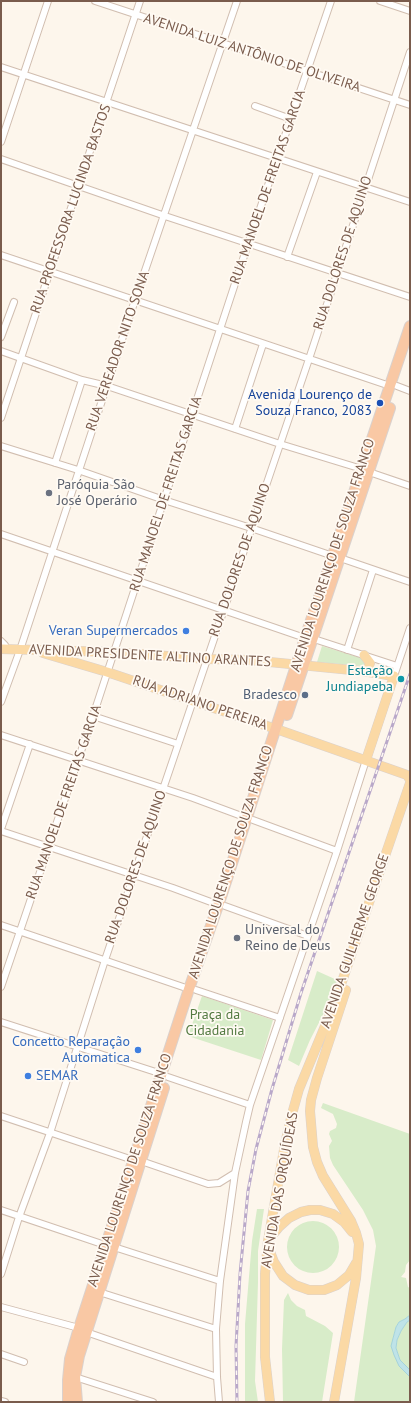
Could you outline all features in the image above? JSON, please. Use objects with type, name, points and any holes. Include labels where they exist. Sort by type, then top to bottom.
[{"type":"highway","name":"AVENIDA LOURENÇO DE SOUZA FRANCO","points":[[77,1402],[75,1377],[82,1330],[393,386],[410,326]]},
{"type":"highway","name":"AVENIDA LOURENÇO DE SOUZA FRANCO","points":[[393,386],[410,347]]},
{"type":"highway","name":"AVENIDA LOURENÇO DE SOUZA FRANCO","points":[[68,1402],[70,1359],[99,1292],[110,1246]]},
{"type":"main road","name":"AVENIDA PRESIDENTE ALTINO ARANTES","points":[[2,646],[20,650],[114,652],[206,659],[249,660],[362,671],[394,676]]},
{"type":"main road","name":"RUA ADRIANO PEREIRA","points":[[32,650],[107,672],[279,730],[366,760],[409,778]]},
{"type":"main road","points":[[362,671],[368,668],[370,663],[364,655]]},
{"type":"main road","points":[[366,760],[394,676]]},
{"type":"main road","name":"AVENIDA GUILHERME GEORGE","points":[[296,1097],[336,1002],[409,778]]},
{"type":"main road","name":"AVENIDA GUILHERME GEORGE","points":[[311,1100],[326,1050],[410,800]]},
{"type":"main road","name":"AVENIDA DAS ORQUÍDEAS","points":[[270,1402],[266,1357],[265,1288],[268,1243],[285,1144],[296,1097]]},
{"type":"main road","name":"AVENIDA DAS ORQUÍDEAS","points":[[311,1100],[310,1119],[315,1157],[323,1176],[351,1221],[358,1240],[359,1251],[334,1402]]},
{"type":"main road","points":[[358,1240],[339,1218],[327,1212],[314,1210],[301,1212],[289,1218],[279,1227],[268,1243],[274,1262],[286,1278],[298,1287],[312,1291],[334,1287],[344,1281],[355,1266],[359,1251]]},
{"type":"street","points":[[1,142],[48,1]]},
{"type":"street","name":"AVENIDA LUIZ ANTÔNIO DE OLIVEIRA","points":[[95,1],[410,105]]},
{"type":"street","name":"RUA PROFESSORA LUCINDA BASTOS","points":[[1,418],[140,1]]},
{"type":"street","name":"RUA VEREADOR NITO SONA","points":[[1,702],[20,650],[78,470],[237,1]]},
{"type":"street","name":"RUA MANOEL DE FREITAS GARCIA","points":[[1,987],[93,716],[248,244],[331,1]]},
{"type":"street","points":[[380,1],[410,11]]},
{"type":"street","name":"RUA DOLORES DE AQUINO","points":[[1,1274],[3,1259],[50,1133],[105,960],[366,188],[410,52]]},
{"type":"street","points":[[1,67],[410,202]]},
{"type":"street","points":[[255,106],[291,119]]},
{"type":"street","points":[[1,159],[165,216],[410,297]]},
{"type":"street","points":[[287,256],[317,172]]},
{"type":"street","points":[[1,255],[308,359],[410,391]]},
{"type":"street","points":[[1,337],[14,302]]},
{"type":"street","points":[[235,429],[264,344]]},
{"type":"street","points":[[1,351],[82,380],[107,386],[410,486]]},
{"type":"street","points":[[55,463],[82,380]]},
{"type":"street","points":[[1,446],[78,470],[410,582]]},
{"type":"street","points":[[1,534],[223,610],[397,666]]},
{"type":"street","points":[[346,650],[373,570]]},
{"type":"street","points":[[394,676],[410,628]]},
{"type":"street","points":[[93,716],[178,744]]},
{"type":"street","points":[[1,734],[163,788],[338,851]]},
{"type":"street","points":[[30,744],[1,830],[222,905],[308,936]]},
{"type":"street","points":[[219,1402],[216,1329],[220,1281],[235,1173],[250,1105],[338,851],[366,760]]},
{"type":"street","points":[[1,925],[66,948],[280,1018]]},
{"type":"street","points":[[1,1022],[165,1075],[250,1105]]},
{"type":"street","points":[[1,1116],[208,1184],[219,1183],[235,1173]]},
{"type":"street","points":[[1,1210],[220,1281]]},
{"type":"street","points":[[99,1292],[216,1329]]},
{"type":"street","points":[[1,1307],[82,1330],[217,1377]]},
{"type":"street","points":[[1,1354],[24,1362]]},
{"type":"street","points":[[75,1377],[153,1402]]},
{"type":"street","points":[[1,1401],[6,1402]]},
{"type":"green space","points":[[322,646],[361,658],[366,664],[362,666],[317,662]]},
{"type":"green space","points":[[317,971],[337,980],[327,1007],[310,1040],[299,1066],[288,1060]]},
{"type":"green space","name":"Praça da Cidadania","points":[[202,996],[273,1020],[261,1060],[188,1036]]},
{"type":"green space","points":[[323,1103],[410,1134],[410,1260],[401,1277],[406,1278],[408,1287],[410,1288],[410,1315],[399,1322],[393,1339],[399,1366],[410,1377],[410,1402],[354,1402],[376,1246],[373,1230],[363,1210],[333,1165],[330,1158],[329,1146],[332,1141],[329,1134],[330,1131],[336,1128],[337,1124],[333,1114],[321,1108]]},
{"type":"green space","points":[[257,1209],[264,1209],[258,1251],[255,1381],[258,1402],[245,1402],[245,1324],[252,1241]]},
{"type":"green space","points":[[313,1221],[327,1225],[335,1233],[339,1247],[335,1261],[327,1269],[313,1273],[299,1269],[291,1261],[287,1247],[291,1233],[299,1225]]},
{"type":"green space","points":[[288,1293],[291,1300],[297,1306],[305,1310],[306,1316],[325,1326],[333,1333],[322,1402],[283,1402],[282,1349],[284,1300]]},
{"type":"green space","points":[[410,1320],[410,1370],[400,1360],[396,1348],[397,1340],[401,1331]]},
{"type":"water","points":[[410,1315],[410,1320],[401,1331],[397,1340],[396,1348],[400,1360],[410,1370],[410,1377],[399,1366],[391,1346],[396,1327],[399,1322]]},
{"type":"railway","points":[[237,1402],[236,1346],[240,1274],[248,1191],[256,1149],[272,1089],[301,993],[410,674]]},
{"type":"place","name":"Avenida Lourenço de Souza Franco, 2083","points":[[380,403]]},
{"type":"place","name":"Paróquia São José Operário","points":[[49,493]]},
{"type":"place","name":"Veran Supermercados","points":[[186,631]]},
{"type":"place","name":"Estação Jundiapeba","points":[[401,679]]},
{"type":"place","name":"Bradesco","points":[[305,695]]},
{"type":"place","name":"Universal do Reino de Deus","points":[[237,938]]},
{"type":"place","name":"Concetto Reparação Automatica","points":[[138,1050]]},
{"type":"place","name":"SEMAR","points":[[28,1076]]}]
